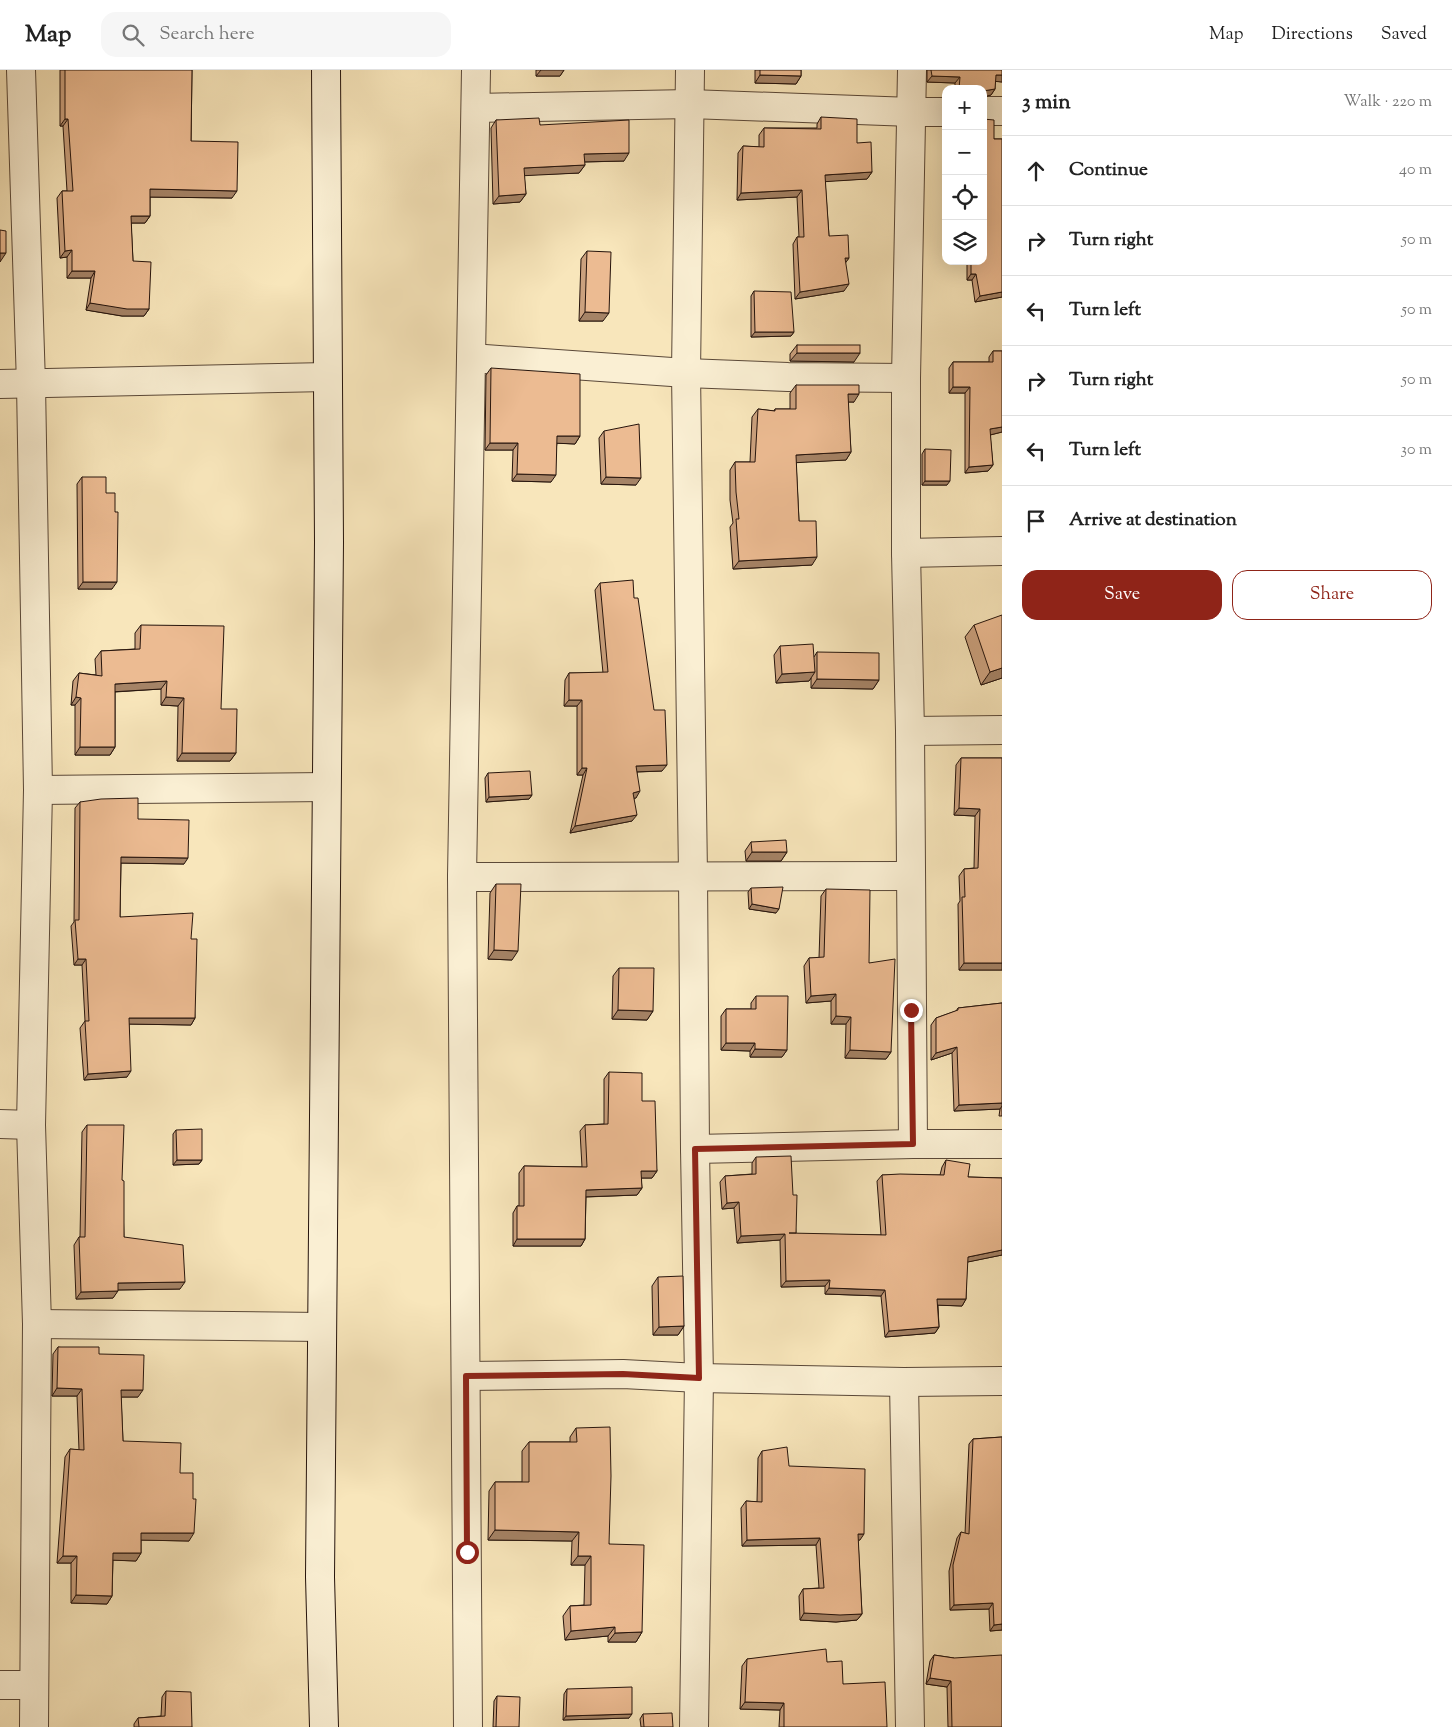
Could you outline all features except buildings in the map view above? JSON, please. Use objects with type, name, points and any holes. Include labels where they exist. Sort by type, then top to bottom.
[{"type":"street","points":[[21,70],[31,384],[38,790],[31,1125],[37,1324],[34,1727]]},
{"type":"street","points":[[324,1727],[320,1577],[328,542],[326,70]]},
{"type":"street","points":[[468,1727],[462,877],[476,70]]},
{"type":"street","points":[[690,70],[686,373],[694,875],[695,1149],[699,1378],[694,1727]]},
{"type":"street","points":[[912,70],[906,378],[906,553],[910,731],[913,1144]]},
{"type":"street","points":[[476,108],[690,104],[942,112]]},
{"type":"street","points":[[987,112],[1002,111]]},
{"type":"street","points":[[471,358],[686,373],[788,377],[906,378]]},
{"type":"street","points":[[0,384],[327,377]]},
{"type":"street","points":[[906,553],[1002,551]]},
{"type":"street","points":[[910,731],[1002,730]]},
{"type":"street","points":[[38,790],[326,787]]},
{"type":"street","points":[[462,877],[910,876]]},
{"type":"street","points":[[0,1124],[31,1125]]},
{"type":"street","points":[[695,1149],[1002,1144]]},
{"type":"street","points":[[37,1324],[322,1327]]},
{"type":"street","points":[[466,1376],[623,1374],[699,1378],[904,1382],[1002,1381]]},
{"type":"street","points":[[904,1382],[910,1727]]},
{"type":"street","points":[[0,1685],[34,1685]]},
{"type":"route","points":[[467,1552],[466,1376],[623,1374],[699,1378],[695,1149],[913,1144],[911,1010]]}]
